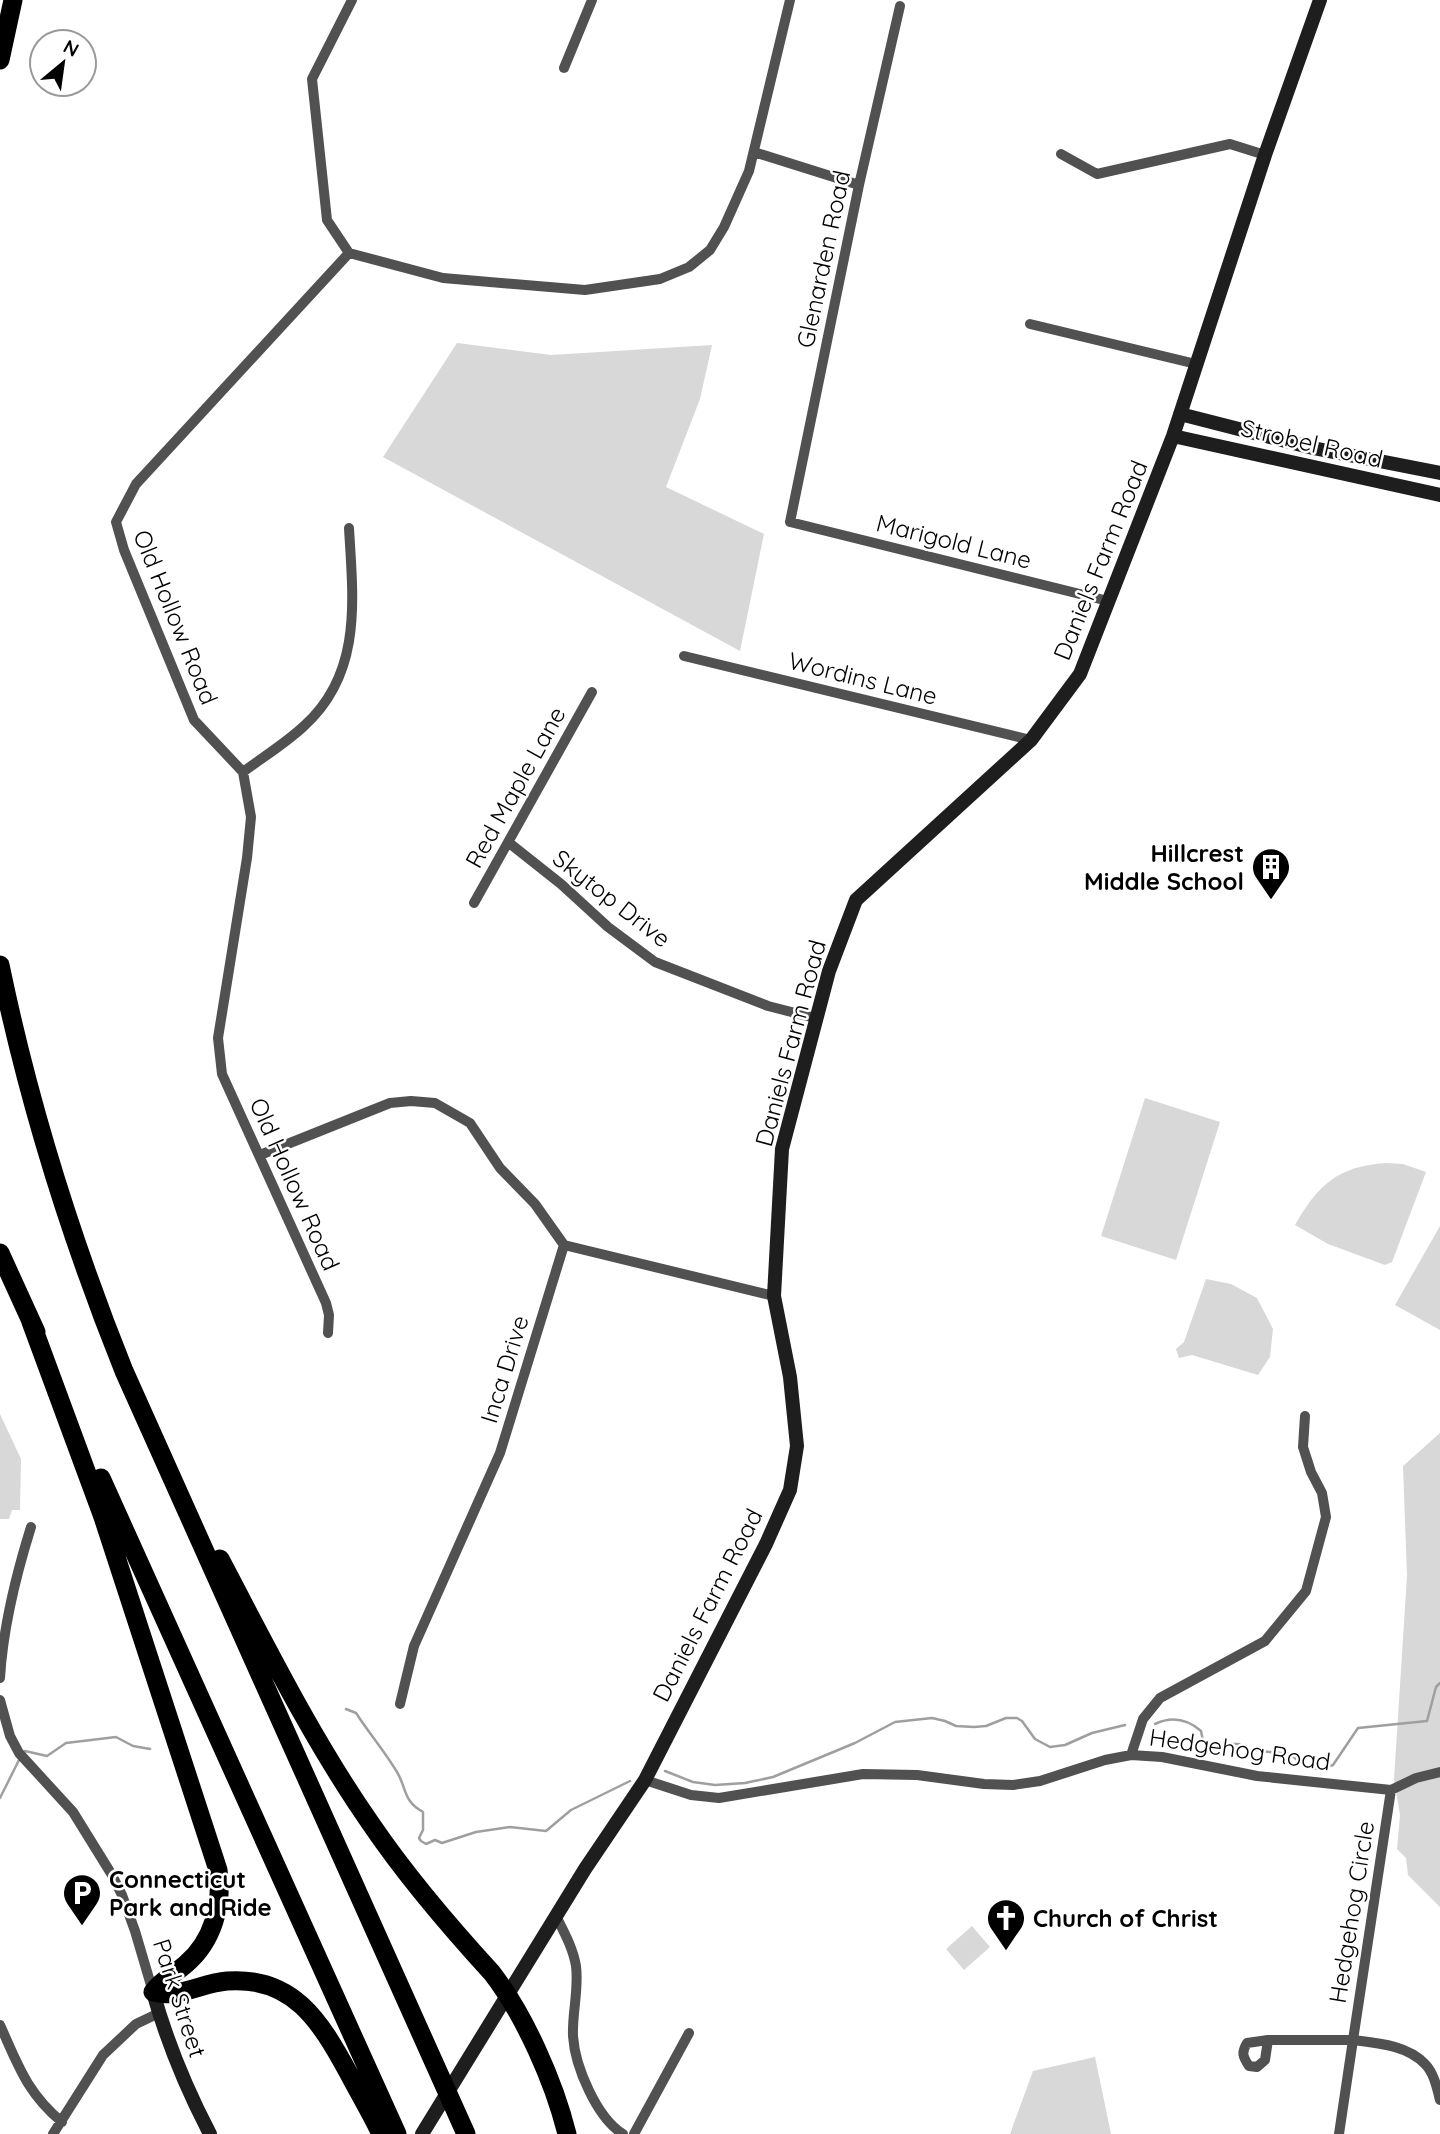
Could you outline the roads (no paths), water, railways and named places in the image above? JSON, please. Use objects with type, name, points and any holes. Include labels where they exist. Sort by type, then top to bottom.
[{"type":"highway","points":[[0,60],[13,0]]},
{"type":"highway","points":[[0,965],[29,1091],[63,1205],[102,1317],[137,1404],[466,2134]]},
{"type":"highway","points":[[0,1253],[397,2134]]},
{"type":"highway","points":[[31,1322],[103,1517],[218,1870],[218,1906],[206,1940],[192,1958],[161,1982],[153,1992]]},
{"type":"highway","points":[[137,1404],[266,1646],[340,1777],[402,1868],[492,1973],[507,1996],[543,2064],[567,2134]]},
{"type":"highway","points":[[153,1992],[173,1994],[207,1984],[236,1980],[264,1984],[289,1995],[310,2012],[326,2034],[382,2134]]},
{"type":"main road","name":"Daniels Farm Road","points":[[422,2134],[556,1916],[645,1780],[766,1544],[790,1490],[797,1446],[790,1377],[774,1296],[782,1149],[829,971],[856,900],[1031,740],[1080,674],[1174,436],[1265,155],[1320,0]]},
{"type":"main road","name":"Strobel Road","points":[[1180,414],[1313,448],[1440,473]]},
{"type":"main road","name":"Strobel Road","points":[[1174,436],[1440,495]]},
{"type":"main road","name":"Park Street","points":[[153,1992],[185,2084],[210,2134]]},
{"type":"street","points":[[352,0],[312,79],[327,220],[349,253],[443,278],[585,290],[660,279],[689,267],[710,250],[736,203],[749,171],[790,0]]},
{"type":"street","points":[[564,68],[592,0]]},
{"type":"street","name":"Glenarden Road","points":[[790,522],[859,185],[900,6]]},
{"type":"street","points":[[1061,154],[1097,174],[1230,144],[1265,155]]},
{"type":"street","points":[[754,152],[859,185]]},
{"type":"street","name":"Old Hollow Road","points":[[328,1334],[329,1315],[326,1303],[222,1074],[218,1038],[251,817],[243,772],[194,720],[124,550],[116,522],[136,484],[349,253]]},
{"type":"street","points":[[1030,324],[1196,364]]},
{"type":"street","name":"Marigold Lane","points":[[790,522],[1108,601]]},
{"type":"street","points":[[243,772],[305,726],[326,701],[342,674],[352,625],[349,528]]},
{"type":"street","name":"Wordins Lane","points":[[684,656],[1031,740]]},
{"type":"street","name":"Red Maple Lane","points":[[474,903],[592,692]]},
{"type":"street","name":"Skytop Drive","points":[[508,842],[561,884],[608,927],[656,962],[768,1006],[815,1018]]},
{"type":"street","points":[[260,1155],[390,1103],[435,1103],[470,1123],[500,1168],[535,1204],[564,1245],[774,1296]]},
{"type":"street","name":"Inca Drive","points":[[400,1704],[414,1646],[500,1453],[564,1245]]},
{"type":"street","points":[[1130,1755],[1143,1719],[1160,1698],[1265,1641],[1306,1591],[1326,1517],[1322,1493],[1311,1472],[1303,1447],[1305,1416]]},
{"type":"street","points":[[0,1678],[1,1658],[18,1575],[31,1527]]},
{"type":"street","name":"Park Street","points":[[0,1700],[10,1736],[22,1756],[73,1812],[112,1875],[135,1931],[153,1992]]},
{"type":"street","name":"Hedgehog Road","points":[[645,1780],[691,1795],[719,1798],[863,1774],[917,1775],[1013,1785],[1040,1781],[1105,1760],[1130,1755],[1173,1758],[1257,1776],[1391,1790]]},
{"type":"street","points":[[1391,1790],[1416,1778],[1440,1772]]},
{"type":"street","name":"Hedgehog Circle","points":[[1339,2134],[1391,1790]]},
{"type":"street","points":[[556,1916],[569,1941],[576,1965],[577,1993],[573,2037],[578,2060],[599,2111],[613,2128],[623,2134]]},
{"type":"street","points":[[52,2134],[103,2055],[136,2024],[159,2013]]},
{"type":"street","points":[[0,2025],[28,2085],[43,2106],[62,2122]]},
{"type":"street","points":[[634,2134],[689,2033]]},
{"type":"street","name":"Hedgehog Circle","points":[[1268,2040],[1353,2040],[1384,2044],[1406,2052],[1426,2064],[1440,2100]]},
{"type":"waterway","points":[[1155,1724],[1167,1720],[1185,1721],[1201,1731],[1207,1747],[1223,1749],[1239,1744],[1250,1750],[1290,1754],[1307,1768],[1321,1769],[1333,1765],[1358,1728],[1427,1721],[1436,1687],[1440,1683]]},
{"type":"waterway","points":[[346,1709],[356,1713],[397,1772],[409,1799],[423,1812],[423,1830],[419,1838],[426,1844],[435,1840],[442,1843],[476,1832],[510,1827],[546,1831],[571,1810],[630,1781]]},
{"type":"waterway","points":[[665,1771],[693,1782],[715,1785],[745,1783],[773,1777],[855,1743],[895,1722],[932,1718],[956,1726],[974,1727],[986,1726],[1006,1718],[1017,1718],[1035,1739],[1050,1747],[1065,1745],[1092,1733],[1125,1725]]},
{"type":"waterway","points":[[23,1754],[25,1751],[47,1756],[66,1743],[116,1737],[133,1746],[150,1749]]},
{"type":"waterway","points":[[0,1798],[19,1760]]},
{"type":"place","name":"Hillcrest Middle School","points":[[1271,901]]},
{"type":"place","name":"Connecticut Park and Ride","points":[[82,1927]]},
{"type":"place","name":"Church of Christ","points":[[1006,1952]]}]
